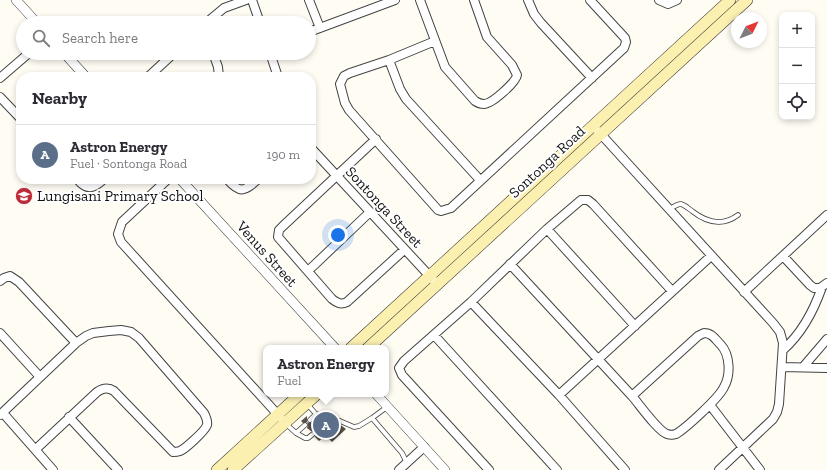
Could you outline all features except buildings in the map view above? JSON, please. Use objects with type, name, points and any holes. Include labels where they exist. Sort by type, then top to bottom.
[{"type":"main road","name":"Sontonga Road","points":[[354,345],[730,0]]},
{"type":"main road","name":"Sontonga Road","points":[[371,345],[747,0]]},
{"type":"main road","points":[[217,470],[281,418],[303,398]]},
{"type":"main road","points":[[233,470],[281,418]]},
{"type":"street","points":[[214,16],[224,8],[246,0]]},
{"type":"street","points":[[252,0],[258,16]]},
{"type":"street","points":[[309,0],[315,16]]},
{"type":"street","points":[[316,29],[395,0]]},
{"type":"street","points":[[420,0],[443,64],[479,103],[482,104],[489,103],[514,82],[516,72],[512,65],[487,37],[474,0]]},
{"type":"street","points":[[528,0],[534,14],[592,78]]},
{"type":"street","points":[[435,41],[389,60],[350,73],[344,76],[340,84],[345,103],[349,110],[438,210],[441,211],[450,208],[622,52],[626,42],[624,38],[590,0]]},
{"type":"street","points":[[659,0],[668,4],[677,0]]},
{"type":"street","points":[[21,2],[32,16]]},
{"type":"street","points":[[316,18],[320,28]]},
{"type":"street","points":[[0,78],[21,60]]},
{"type":"street","points":[[70,60],[81,72]]},
{"type":"street","points":[[153,72],[166,60]]},
{"type":"street","points":[[216,60],[218,72]]},
{"type":"street","points":[[272,60],[276,72]]},
{"type":"street","points":[[389,60],[400,89],[406,99],[480,180]]},
{"type":"street","points":[[0,97],[16,114]]},
{"type":"street","points":[[593,125],[778,329],[783,339],[780,404],[778,412],[773,419],[719,470]]},
{"type":"street","points":[[376,139],[283,226],[277,234],[280,241],[336,302],[344,303],[404,250]]},
{"type":"street","name":"Sontonga Street","points":[[316,154],[437,284]]},
{"type":"street","points":[[81,184],[92,188],[98,184]]},
{"type":"street","points":[[163,184],[122,222],[118,234],[121,242],[281,418]]},
{"type":"street","name":"Venus Street","points":[[185,184],[332,345]]},
{"type":"street","points":[[231,184],[239,190],[244,190],[253,184]]},
{"type":"street","points":[[489,470],[400,371],[400,366],[404,361],[579,201],[588,200],[672,291]]},
{"type":"street","points":[[308,271],[370,212]]},
{"type":"street","points":[[744,292],[827,215]]},
{"type":"street","points":[[547,229],[635,326]]},
{"type":"street","points":[[559,395],[711,256]]},
{"type":"street","points":[[783,256],[810,285],[816,288],[824,285]]},
{"type":"street","points":[[510,264],[632,396],[659,428],[670,435],[678,432],[710,405],[718,396],[725,384],[728,358],[723,347],[713,336],[706,333],[698,336],[632,396]]},
{"type":"street","points":[[0,281],[10,276],[19,282],[76,343]]},
{"type":"street","points":[[783,350],[798,332],[815,305],[824,285]]},
{"type":"street","points":[[470,302],[559,395],[625,470]]},
{"type":"street","points":[[36,449],[69,417],[101,390],[108,388],[114,391],[173,452],[178,452],[184,449],[205,429],[207,420],[204,414],[140,338],[131,332],[121,330],[93,333],[76,343],[1,414],[36,449],[53,470]]},
{"type":"street","points":[[0,333],[40,377]]},
{"type":"street","points":[[434,335],[557,470]]},
{"type":"street","points":[[803,367],[827,339]]},
{"type":"street","points":[[782,367],[827,368]]},
{"type":"street","points":[[379,397],[445,470]]},
{"type":"street","points":[[710,405],[760,470]]},
{"type":"street","points":[[69,417],[118,470]]},
{"type":"street","points":[[399,470],[424,447]]},
{"type":"lane","points":[[670,209],[679,204],[684,205],[702,218],[717,222],[725,222],[738,216]]},
{"type":"lane","points":[[303,398],[316,414],[330,419],[340,420],[354,427],[359,426],[372,418],[387,406]]},
{"type":"lane","points":[[310,420],[316,414]]},
{"type":"lane","points":[[281,418],[296,433],[306,439],[313,434]]},
{"type":"lane","points":[[372,418],[402,453],[406,463]]},
{"type":"lane","points":[[318,429],[330,419]]},
{"type":"lane","points":[[296,433],[305,425]]},
{"type":"place","name":"Lungisani Primary School","points":[[24,196]]},
{"type":"place","name":"Astron Energy","points":[[326,425]]}]
